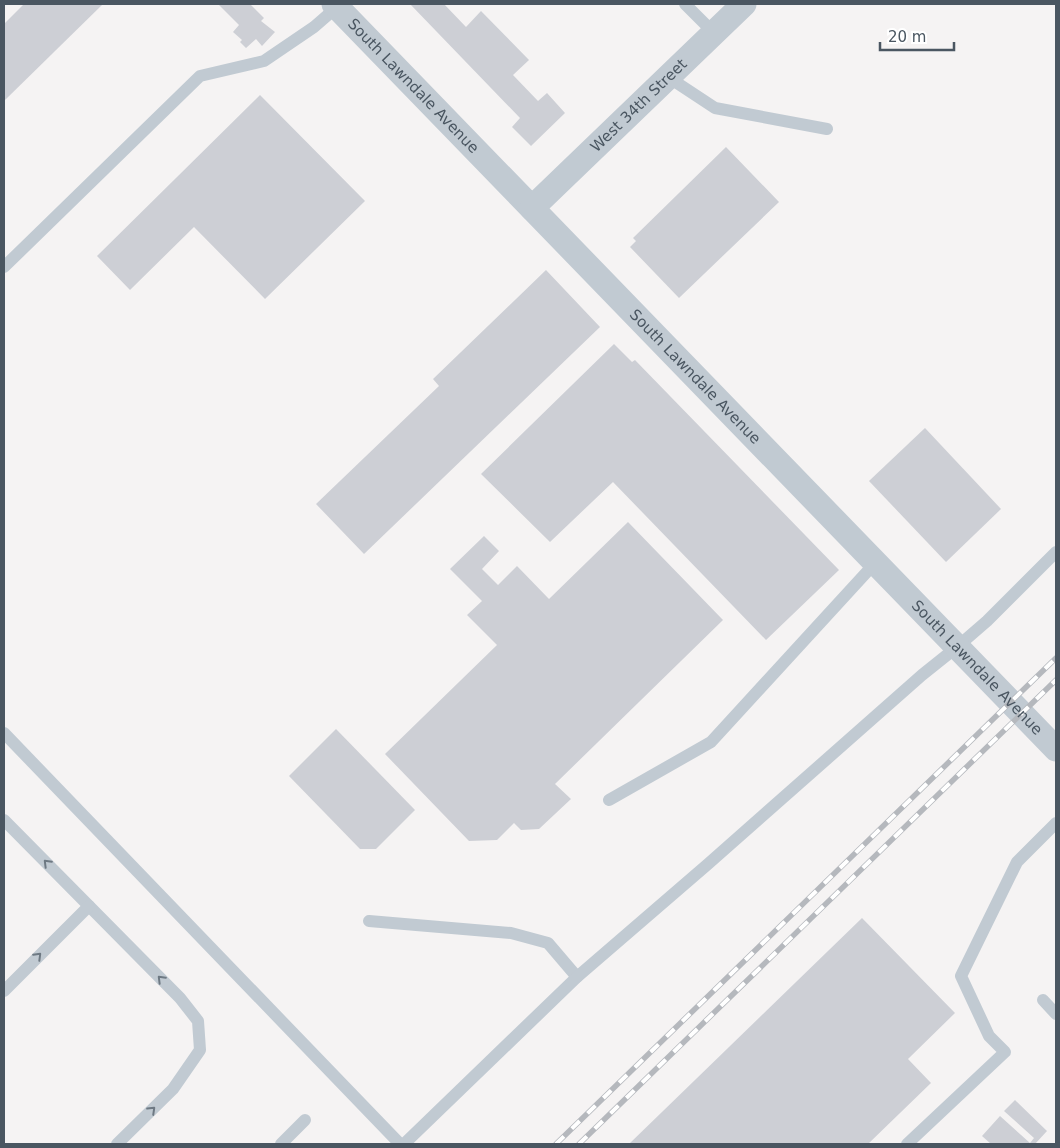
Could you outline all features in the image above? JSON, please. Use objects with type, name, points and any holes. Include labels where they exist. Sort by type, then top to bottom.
[{"type":"street","name":"West 34th Street","points":[[532,208],[744,4]]},
{"type":"street","name":"South Lawndale Avenue","points":[[336,5],[1056,748]]},
{"type":"lane","points":[[685,4],[714,33]]},
{"type":"lane","points":[[4,267],[200,76],[264,61],[314,27],[336,5]]},
{"type":"lane","points":[[668,77],[716,108],[827,129]]},
{"type":"lane","points":[[404,1144],[577,977],[922,675],[957,647],[993,615],[1056,552]]},
{"type":"lane","points":[[609,800],[711,742],[876,562]]},
{"type":"lane","points":[[4,734],[400,1144]]},
{"type":"lane","points":[[4,820],[180,998],[198,1021],[200,1050],[173,1089],[117,1144]]},
{"type":"lane","points":[[907,1144],[1005,1052],[989,1036],[962,976],[1018,862],[1056,823]]},
{"type":"lane","points":[[4,991],[89,906]]},
{"type":"lane","points":[[369,921],[511,933],[548,943],[577,977]]},
{"type":"lane","points":[[1043,1000],[1056,1014]]},
{"type":"lane","points":[[281,1144],[305,1120]]},
{"type":"building","points":[[24,4],[103,4],[4,101],[4,24]]},
{"type":"building","points":[[218,4],[250,4],[264,18],[261,21],[275,32],[262,46],[256,39],[246,48],[240,42],[242,40],[233,32],[239,25]]},
{"type":"building","points":[[410,4],[444,4],[466,27],[481,11],[529,60],[513,75],[538,101],[547,93],[565,113],[531,146],[512,127],[520,118]]},
{"type":"building","points":[[260,95],[365,201],[265,299],[194,227],[130,290],[97,256]]},
{"type":"building","points":[[726,147],[779,202],[679,298],[630,247],[636,241],[633,238]]},
{"type":"building","points":[[546,270],[600,327],[364,554],[316,504],[439,386],[433,379]]},
{"type":"building","points":[[614,344],[632,362],[635,360],[839,570],[766,640],[613,482],[550,542],[481,474]]},
{"type":"building","points":[[925,428],[1001,509],[946,562],[869,481]]},
{"type":"building","points":[[628,522],[723,620],[555,784],[571,799],[539,829],[521,830],[514,823],[497,840],[469,841],[385,754],[497,645],[467,615],[482,601],[450,569],[484,536],[499,551],[482,569],[498,585],[517,566],[549,599]]},
{"type":"building","points":[[336,729],[415,810],[376,849],[360,849],[289,776]]},
{"type":"building","points":[[862,918],[955,1013],[908,1059],[931,1083],[868,1144],[629,1144]]},
{"type":"building","points":[[1015,1100],[1047,1131],[1035,1144],[991,1144],[982,1136],[1000,1116],[1030,1143],[1034,1138],[1004,1111]]},
{"type":"railway","points":[[556,1144],[1056,658]]},
{"type":"railway","points":[[579,1144],[1056,680]]}]
